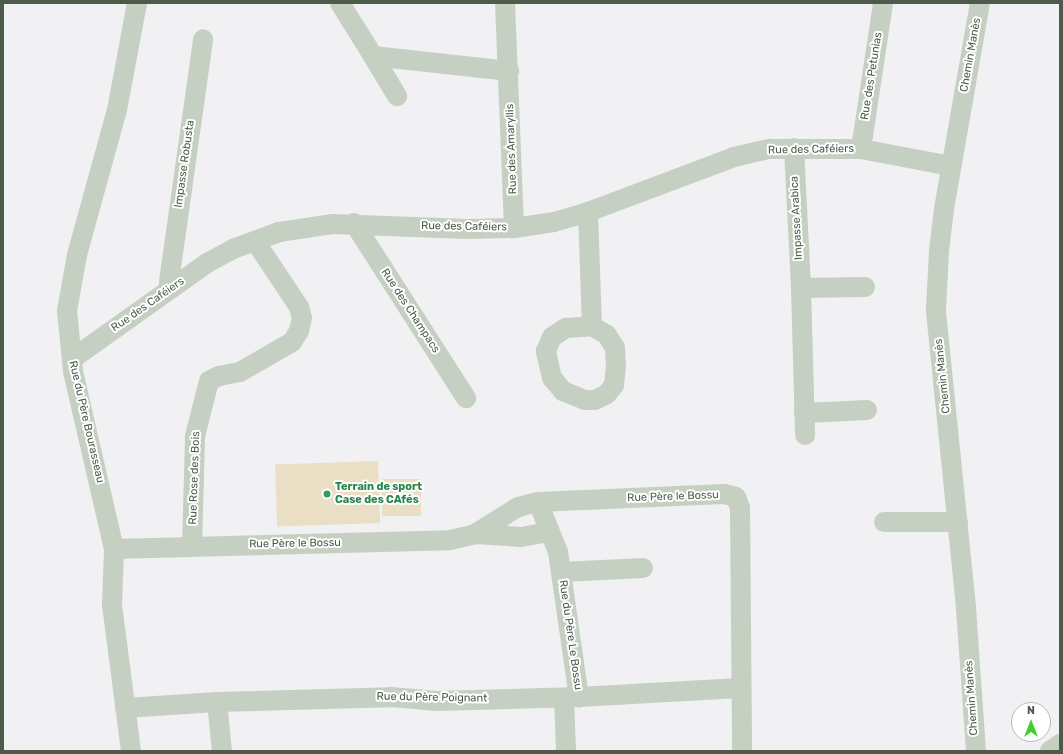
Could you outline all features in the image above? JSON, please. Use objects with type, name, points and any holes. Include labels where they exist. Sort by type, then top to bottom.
[{"type":"street","name":"Rue du Père Bourasseau","points":[[131,751],[112,604],[114,549],[72,359],[67,312],[77,255],[117,110],[137,3]]},
{"type":"street","points":[[340,3],[397,96]]},
{"type":"street","name":"Rue des Amaryllis","points":[[504,3],[509,70],[514,228]]},
{"type":"street","name":"Rue des Petunias","points":[[861,149],[884,3]]},
{"type":"street","name":"Chemin Manès","points":[[976,751],[958,522],[936,310],[939,251],[950,166],[980,3]]},
{"type":"street","name":"Impasse Robusta","points":[[171,289],[169,282],[203,39]]},
{"type":"street","points":[[373,56],[509,70]]},
{"type":"street","name":"Impasse Arabica","points":[[794,148],[801,288],[805,435]]},
{"type":"street","name":"Rue des Caféiers","points":[[72,359],[207,263],[233,249],[279,232],[311,226],[354,223],[467,229],[514,228],[554,222],[588,212],[734,157],[770,149],[861,149],[950,166]]},
{"type":"street","points":[[588,212],[592,326]]},
{"type":"street","name":"Rue des Champacs","points":[[354,223],[466,398]]},
{"type":"street","name":"Rue Rose des Bois","points":[[192,546],[195,436],[209,381],[219,376],[240,372],[292,342],[299,331],[302,318],[298,307],[255,241]]},
{"type":"street","points":[[801,288],[865,287]]},
{"type":"street","points":[[804,413],[867,410]]},
{"type":"street","name":"Rue Père le Bossu","points":[[475,534],[518,507],[538,502],[724,494],[736,498],[740,508],[740,688]]},
{"type":"street","name":"Rue du Père Le Bossu","points":[[538,502],[558,552],[561,572],[571,697]]},
{"type":"street","points":[[884,522],[958,522]]},
{"type":"street","name":"Rue Père le Bossu","points":[[114,549],[450,540],[475,534],[521,537],[550,532]]},
{"type":"street","name":"Rue du Père Le Bossu","points":[[561,572],[643,568]]},
{"type":"street","points":[[740,688],[742,751]]},
{"type":"street","name":"Rue du Père Poignant","points":[[125,708],[217,702],[391,697],[437,701],[571,697],[740,688]]},
{"type":"street","points":[[566,751],[571,697]]},
{"type":"street","points":[[217,702],[222,751]]},
{"type":"street","points":[[1050,751],[1060,744]]},
{"type":"shaded area","name":"Terrain de sport Case des CAfés","points":[[378,461],[380,523],[277,527],[275,465]]},
{"type":"shaded area","points":[[382,479],[421,479],[421,516],[382,516]]},
{"type":"place","name":"Terrain de sport Case des CAfés","points":[[327,494]]}]
